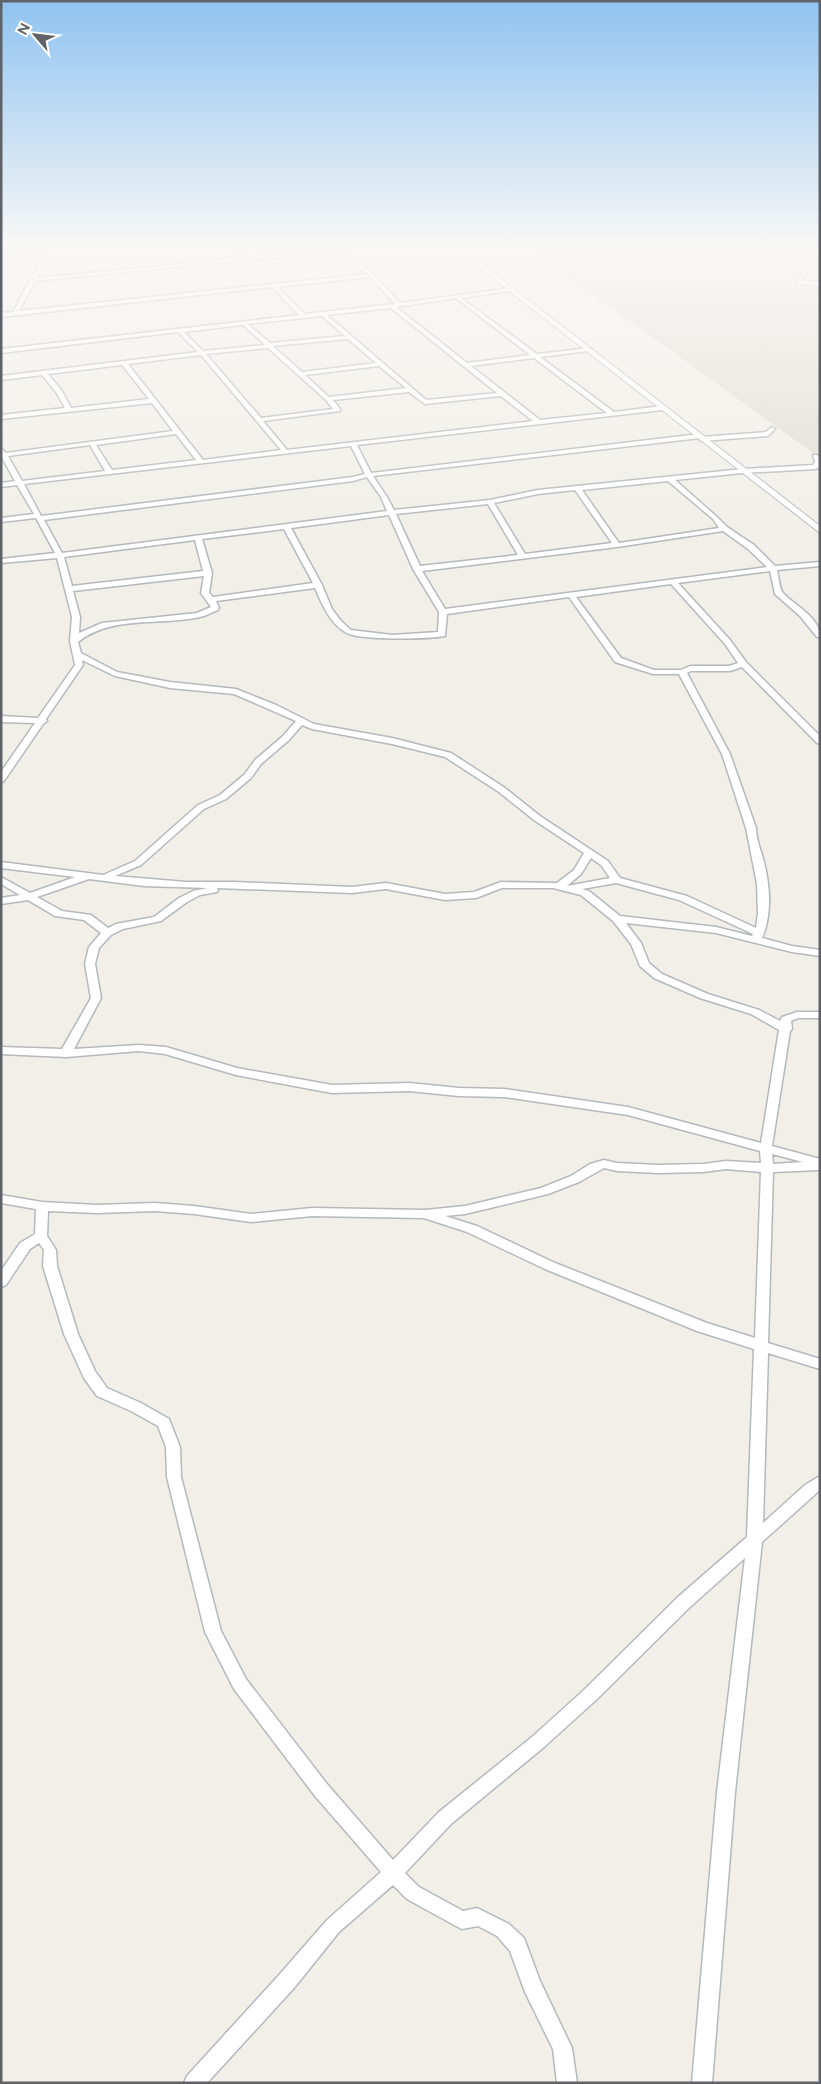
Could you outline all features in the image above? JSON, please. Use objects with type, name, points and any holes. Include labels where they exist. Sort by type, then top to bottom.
[{"type":"street","points":[[1,351],[88,341]]},
{"type":"street","points":[[190,341],[286,452]]},
{"type":"street","points":[[260,420],[338,410],[302,374],[265,341]]},
{"type":"street","points":[[1,378],[311,341]]},
{"type":"street","points":[[353,341],[408,390],[425,402],[502,394]]},
{"type":"street","points":[[436,341],[539,422]]},
{"type":"street","points":[[516,341],[613,414]]},
{"type":"street","points":[[578,341],[820,530]]},
{"type":"street","points":[[464,364],[588,349]]},
{"type":"street","points":[[124,364],[201,462]]},
{"type":"street","points":[[302,374],[379,364]]},
{"type":"street","points":[[45,374],[59,391],[69,410]]},
{"type":"street","points":[[328,399],[408,390]]},
{"type":"street","points":[[1,417],[152,401]]},
{"type":"street","points":[[1,485],[662,408]]},
{"type":"street","points":[[1,520],[353,479],[369,475],[701,438],[768,434],[772,429]]},
{"type":"street","points":[[1,779],[17,754],[43,721],[79,665],[74,641],[76,617],[60,556],[3,453],[177,432]]},
{"type":"street","points":[[92,443],[110,473]]},
{"type":"street","points":[[287,527],[318,585],[328,609],[338,623],[349,632],[392,637],[442,634],[444,612],[416,569],[384,497],[369,475],[354,444]]},
{"type":"street","points":[[1,561],[60,556],[198,537],[490,502],[538,492],[744,471],[816,467],[818,462],[815,456]]},
{"type":"street","points":[[669,478],[709,513],[724,529],[751,548],[773,568],[778,592],[802,614],[820,635]]},
{"type":"street","points":[[577,488],[617,545]]},
{"type":"street","points":[[490,502],[523,556]]},
{"type":"street","points":[[416,569],[617,545],[724,529]]},
{"type":"street","points":[[74,641],[86,632],[102,625],[205,614],[215,608],[206,593],[208,573],[198,537]]},
{"type":"street","points":[[444,612],[773,568],[820,564]]},
{"type":"street","points":[[69,589],[208,573]]},
{"type":"street","points":[[673,582],[681,594],[732,647],[743,664],[820,742]]},
{"type":"street","points":[[211,599],[318,585]]},
{"type":"street","points":[[572,596],[618,660],[653,672],[682,672],[690,668],[730,669],[743,664]]},
{"type":"street","points":[[78,655],[115,674],[170,685],[236,692],[312,726],[392,741],[448,755],[605,863],[616,880]]},
{"type":"street","points":[[682,672],[726,754],[743,802],[750,828],[750,838],[760,865],[764,906],[762,927],[757,936]]},
{"type":"street","points":[[1,719],[43,721]]},
{"type":"street","points":[[103,877],[138,863],[201,807],[223,797],[248,776],[258,762],[286,738],[301,721]]},
{"type":"street","points":[[563,888],[580,869],[583,860],[590,852]]},
{"type":"street","points":[[1,865],[144,883],[186,886],[234,885],[352,890],[386,886],[445,898],[476,895],[502,885],[530,884],[563,888],[585,894],[617,919],[636,943],[644,964],[658,976],[704,996],[755,1012],[786,1029]]},
{"type":"street","points":[[1,901],[28,897],[91,875]]},
{"type":"street","points":[[1,880],[59,914],[87,917],[107,933]]},
{"type":"street","points":[[563,888],[616,880],[683,898],[757,936],[792,949],[820,953]]},
{"type":"street","points":[[66,1053],[96,998],[90,964],[94,947],[107,933],[120,926],[157,918],[197,893],[234,885]]},
{"type":"street","points":[[617,919],[757,936]]},
{"type":"street","points":[[702,2083],[726,1792],[756,1539],[767,1168],[766,1148],[786,1029],[786,1019],[791,1016],[820,1015]]},
{"type":"street","points":[[1,1050],[66,1053],[139,1048],[166,1051],[236,1071],[332,1089],[409,1087],[459,1092],[504,1093],[628,1111],[698,1132],[766,1148],[820,1165]]},
{"type":"street","points":[[1,1200],[42,1206],[97,1209],[154,1207],[252,1218],[312,1212],[425,1214],[465,1210],[544,1191],[575,1179],[604,1164],[617,1167],[658,1169],[703,1168],[726,1165],[767,1168],[820,1165]]},
{"type":"street","points":[[42,1206],[42,1236],[50,1250],[50,1266],[71,1334],[89,1374],[102,1392],[136,1407],[164,1423],[173,1448],[174,1477],[213,1632],[240,1684],[321,1790],[393,1873],[413,1893],[462,1920],[477,1917],[484,1920],[503,1930],[518,1945],[532,1985],[562,2048],[567,2083]]},
{"type":"street","points":[[425,1214],[472,1229],[550,1266],[650,1308],[820,1364]]},
{"type":"street","points":[[1,1282],[26,1246],[42,1236]]},
{"type":"street","points":[[194,2083],[275,1994],[333,1926],[393,1873],[445,1818],[584,1701],[684,1602],[756,1539],[810,1488],[820,1482]]},
{"type":"shaded area","points":[[658,341],[820,341],[820,458]]}]
